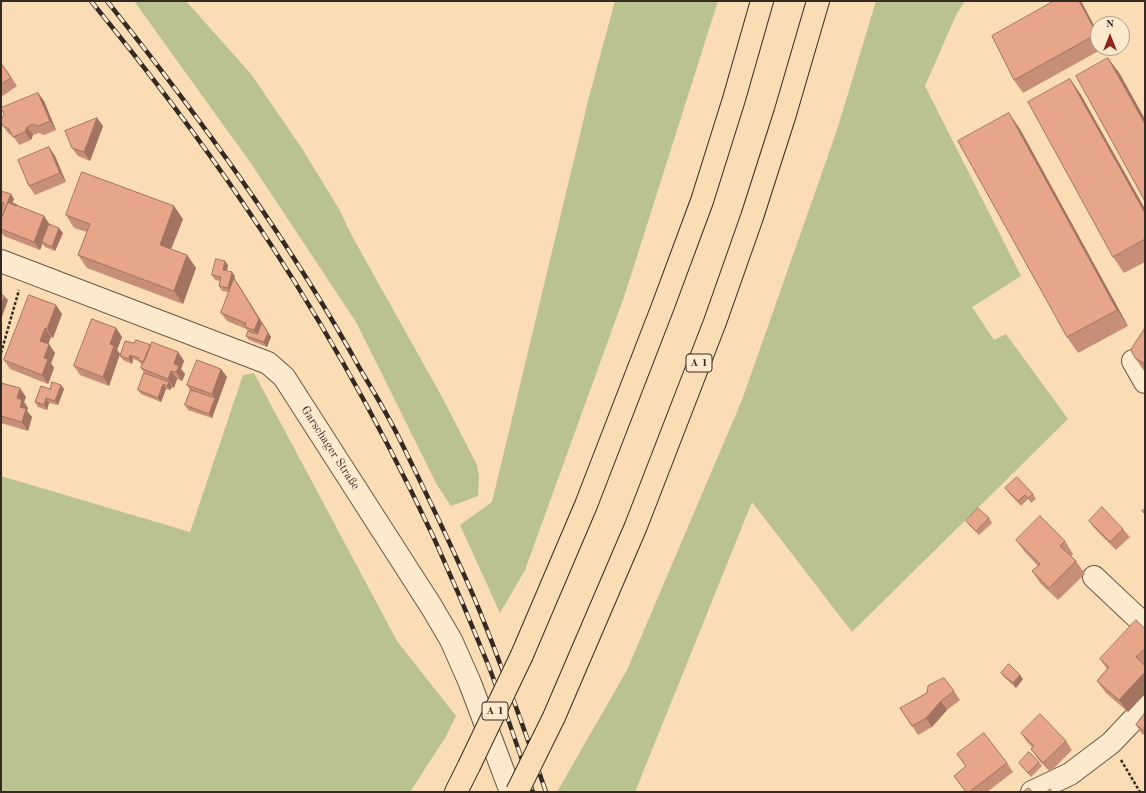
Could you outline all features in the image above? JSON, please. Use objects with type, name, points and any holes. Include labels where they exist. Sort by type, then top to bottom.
[{"type":"highway","name":"A 1","points":[[456,792],[522,655],[586,505],[702,201],[762,1]]},
{"type":"highway","name":"A 1","points":[[517,792],[554,717],[636,526],[715,322],[755,210],[818,1]]},
{"type":"street","name":"Garschager Straße","points":[[1,261],[268,363],[284,377],[422,593],[450,640],[470,683],[511,792]]},
{"type":"street","points":[[1133,361],[1145,382]]},
{"type":"street","points":[[1094,577],[1145,625]]},
{"type":"street","points":[[1032,792],[1070,774],[1111,743],[1145,707]]},
{"type":"path","points":[[1,353],[25,270]]},
{"type":"path","points":[[1111,743],[1140,792]]},
{"type":"green space","points":[[134,1],[186,1],[251,74],[303,150],[339,209],[352,236],[442,397],[477,465],[479,476],[478,496],[451,506],[437,485],[356,322],[250,162]]},
{"type":"green space","points":[[615,1],[718,1],[625,294],[525,570],[500,613],[460,525],[492,502],[589,97]]},
{"type":"green space","points":[[876,1],[965,1],[957,13],[925,86],[1021,276],[972,307],[994,340],[1006,334],[1068,419],[852,632],[752,502],[635,792],[557,792],[627,670],[742,400],[837,130]]},
{"type":"green space","points":[[254,373],[397,641],[456,716],[445,738],[410,792],[1,792],[1,476],[190,532],[243,375]]},
{"type":"building","points":[[1054,1],[1079,1],[1090,21],[1090,38],[1014,80],[992,36]]},
{"type":"building","points":[[1108,58],[1145,124],[1145,201],[1076,76]]},
{"type":"building","points":[[1,63],[11,78],[1,84]]},
{"type":"building","points":[[1070,79],[1145,213],[1145,239],[1113,257],[1028,102]]},
{"type":"building","points":[[38,93],[50,121],[38,126],[33,124],[27,127],[25,132],[13,137],[9,129],[3,126],[1,122],[4,114],[1,108]]},
{"type":"building","points":[[1009,113],[1117,310],[1067,337],[958,141]]},
{"type":"building","points":[[97,118],[84,152],[72,148],[65,131]]},
{"type":"building","points":[[49,147],[60,173],[29,186],[18,160]]},
{"type":"building","points":[[82,172],[174,206],[160,245],[187,255],[174,291],[78,255],[90,224],[66,215]]},
{"type":"building","points":[[1,191],[11,194],[8,201],[17,205],[16,206],[8,202],[1,219],[4,203],[1,202]]},
{"type":"building","points":[[8,202],[44,216],[34,242],[1,229],[1,219]]},
{"type":"building","points":[[49,224],[59,228],[52,247],[42,242]]},
{"type":"building","points":[[216,259],[225,261],[223,270],[232,272],[228,288],[219,286],[221,277],[212,275]]},
{"type":"building","points":[[234,278],[259,319],[254,330],[245,327],[246,323],[221,313]]},
{"type":"building","points":[[1,294],[4,296],[1,307]]},
{"type":"building","points":[[29,295],[56,305],[47,329],[45,328],[40,341],[49,344],[44,358],[48,359],[42,375],[4,360]]},
{"type":"building","points":[[92,319],[116,328],[110,344],[114,346],[103,377],[74,366]]},
{"type":"building","points":[[262,323],[268,333],[264,342],[246,336],[248,331],[257,334]]},
{"type":"building","points":[[1145,328],[1145,364],[1135,358],[1131,350]]},
{"type":"building","points":[[136,340],[151,345],[144,362],[138,360],[139,358],[130,355],[129,359],[120,356],[125,341],[134,343]]},
{"type":"building","points":[[152,342],[178,352],[174,364],[179,366],[176,372],[171,371],[168,379],[141,368]]},
{"type":"building","points":[[197,360],[221,369],[212,394],[187,385]]},
{"type":"building","points":[[144,373],[169,382],[167,386],[163,384],[158,398],[138,390]]},
{"type":"building","points":[[52,382],[61,385],[55,401],[46,398],[44,405],[35,402],[41,386],[50,389]]},
{"type":"building","points":[[1,383],[20,388],[17,398],[22,400],[20,407],[26,409],[22,422],[1,416]]},
{"type":"building","points":[[191,390],[215,398],[209,414],[185,405]]},
{"type":"building","points":[[1017,477],[1033,494],[1028,498],[1025,495],[1018,501],[1005,488]]},
{"type":"building","points":[[1102,507],[1123,529],[1110,542],[1089,521]]},
{"type":"building","points":[[978,508],[989,518],[976,531],[966,521]]},
{"type":"building","points":[[1040,516],[1065,541],[1060,546],[1076,561],[1049,588],[1032,571],[1040,564],[1016,540]]},
{"type":"building","points":[[1136,620],[1145,629],[1145,648],[1136,657],[1145,666],[1145,672],[1119,700],[1097,681],[1109,667],[1100,659]]},
{"type":"building","points":[[1009,664],[1020,675],[1013,683],[1001,673]]},
{"type":"building","points":[[944,678],[954,691],[941,701],[926,718],[912,726],[900,708],[927,693],[928,686]]},
{"type":"building","points":[[1145,713],[1145,731],[1136,725]]},
{"type":"building","points":[[1040,714],[1066,741],[1043,763],[1031,749],[1034,746],[1021,733]]},
{"type":"building","points":[[984,733],[1007,763],[969,792],[966,792],[954,776],[966,766],[957,754]]},
{"type":"building","points":[[1029,752],[1039,762],[1028,773],[1019,763]]},
{"type":"building","points":[[1029,788],[1032,792],[1023,792]]},
{"type":"railway","points":[[91,1],[208,153],[272,246],[322,326],[369,409],[433,536],[474,630],[493,678],[533,792]]},
{"type":"railway","points":[[107,1],[177,91],[275,228],[335,324],[384,409],[430,501],[473,595],[502,668],[546,792]]}]
